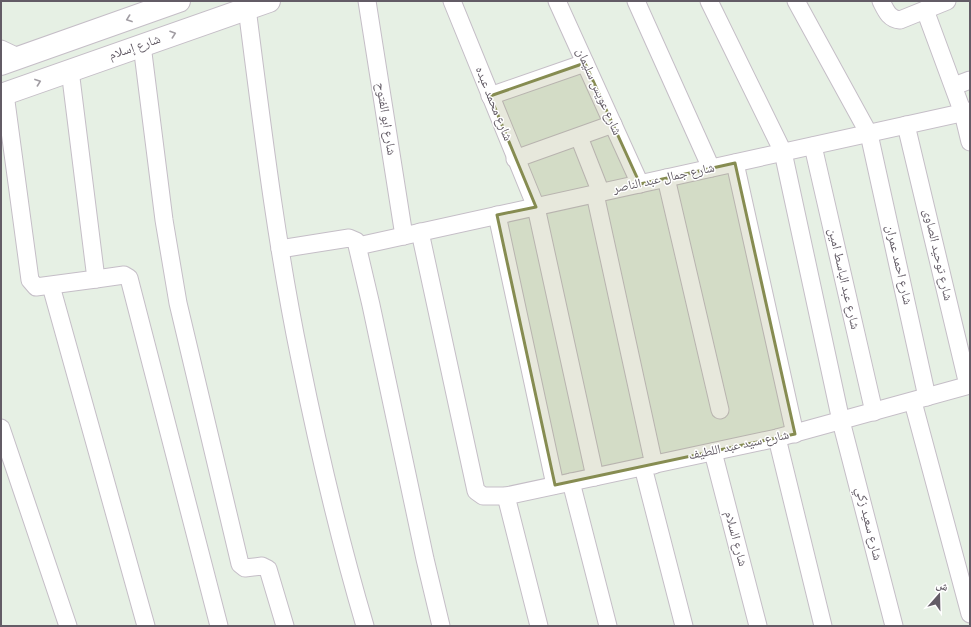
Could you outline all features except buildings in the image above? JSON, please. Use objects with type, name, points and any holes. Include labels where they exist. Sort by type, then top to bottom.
[{"type":"street","points":[[7,57],[179,1]]},
{"type":"street","name":"شارع إسلام","points":[[3,95],[70,70],[269,1]]},
{"type":"street","name":"شارع ابو الفتوح","points":[[367,1],[412,234],[476,491],[483,496],[506,496]]},
{"type":"street","name":"شارع محمد عبده","points":[[452,1],[515,159],[536,207],[595,477]]},
{"type":"street","name":"شارع عويس سليمان","points":[[558,1],[640,184]]},
{"type":"street","points":[[636,1],[712,168]]},
{"type":"street","name":"شارع سعيد زكي","points":[[709,1],[783,152],[841,421],[894,626]]},
{"type":"street","name":"شارع احمد عمران","points":[[796,1],[869,134],[920,400],[970,614]]},
{"type":"street","points":[[881,1],[888,15],[894,20],[900,20],[947,1]]},
{"type":"street","points":[[246,8],[280,249],[300,358],[343,546],[365,626]]},
{"type":"street","points":[[925,10],[954,86],[967,112],[970,142]]},
{"type":"street","points":[[142,45],[164,220],[178,303],[240,564],[245,568],[262,566],[268,569],[285,626]]},
{"type":"street","points":[[490,96],[585,63]]},
{"type":"street","points":[[70,70],[96,279]]},
{"type":"street","points":[[954,86],[970,80]]},
{"type":"street","points":[[3,95],[30,280],[36,287],[124,275],[130,278],[218,626]]},
{"type":"street","name":"شارع جمال عبد الناصر","points":[[358,246],[967,112]]},
{"type":"street","points":[[515,159],[613,124]]},
{"type":"street","name":"شارع توحيد الصاوى","points":[[906,125],[969,385]]},
{"type":"street","points":[[579,137],[598,193],[649,466],[684,626]]},
{"type":"street","name":"شارع عبد الباسط امين","points":[[813,146],[874,412]]},
{"type":"street","points":[[734,163],[795,434]]},
{"type":"street","points":[[666,178],[720,410]]},
{"type":"street","points":[[497,215],[563,484],[608,626]]},
{"type":"street","points":[[280,249],[349,238],[356,241],[441,626]]},
{"type":"street","points":[[51,286],[146,626]]},
{"type":"street","name":"شارع سيد عبد اللطيف","points":[[506,496],[795,434],[969,385]]},
{"type":"street","points":[[1,428],[68,626]]},
{"type":"street","points":[[778,438],[823,626]]},
{"type":"street","name":"شارع السلام","points":[[713,452],[758,626]]},
{"type":"street","points":[[506,496],[539,626]]},
{"type":"highlighted area","points":[[585,63],[640,184],[735,163],[795,434],[555,485],[497,215],[536,207],[490,96]]}]
